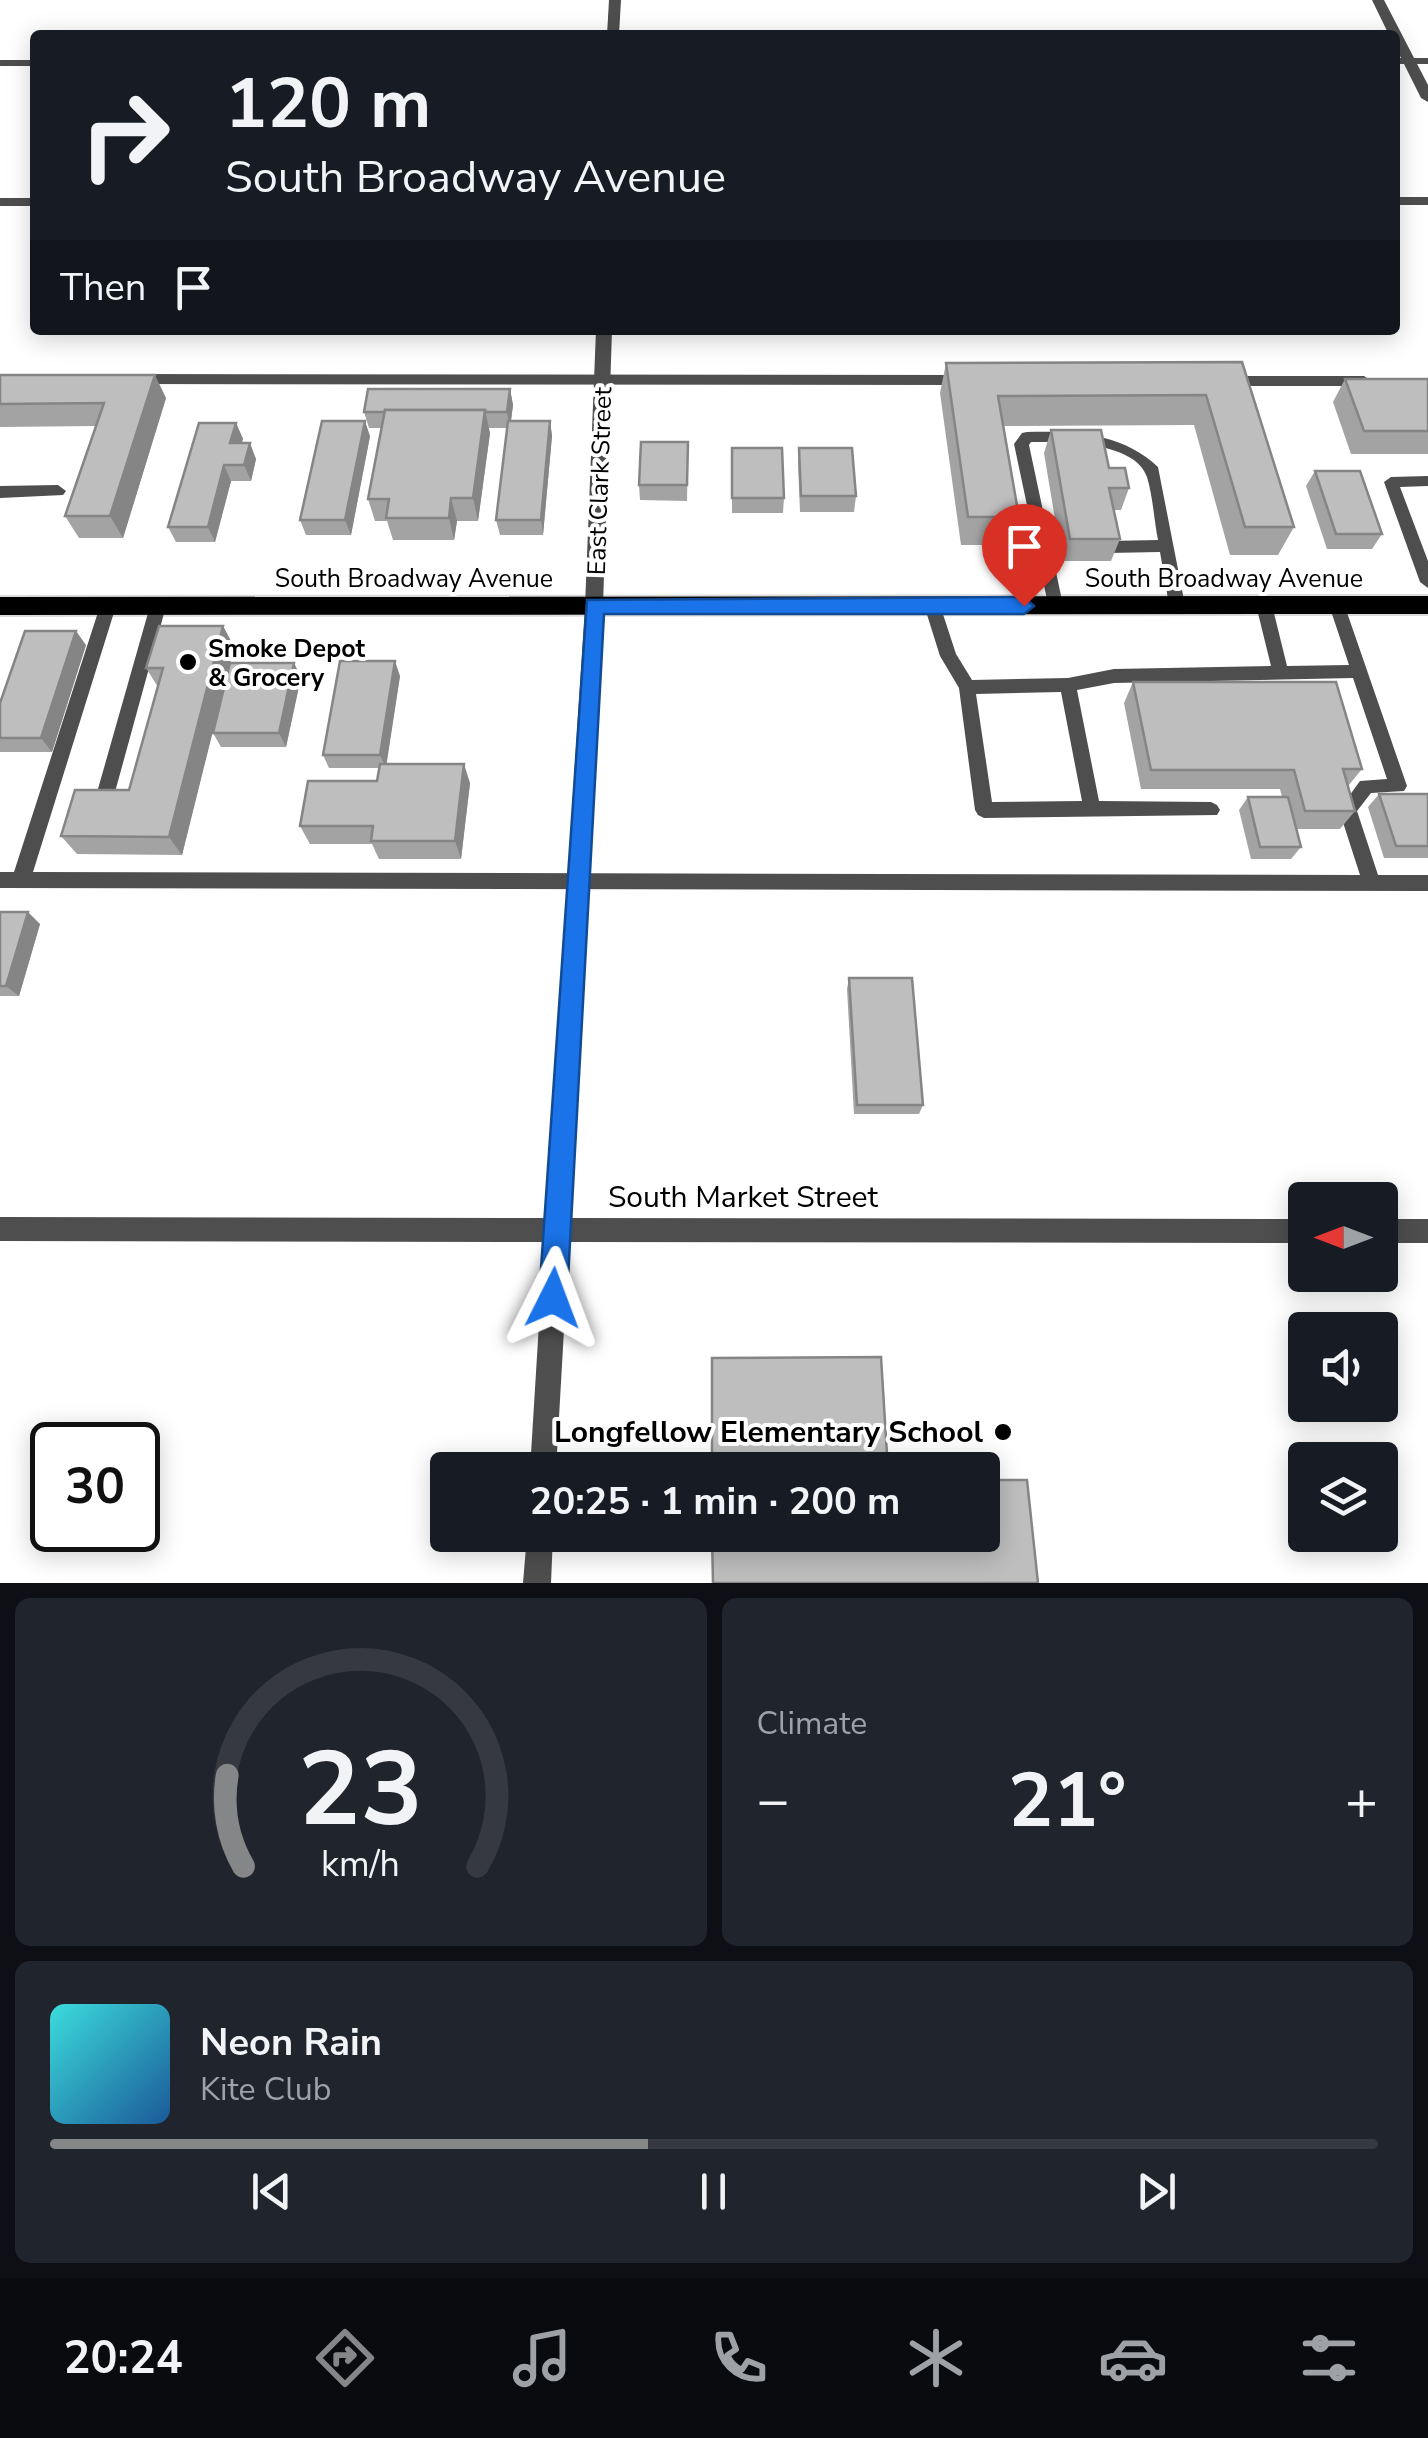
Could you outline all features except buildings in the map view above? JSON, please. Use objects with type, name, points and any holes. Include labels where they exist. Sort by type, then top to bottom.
[{"type":"main road","name":"South Broadway Avenue","points":[[0,606],[1428,606]]},
{"type":"street","points":[[613,30],[615,0]]},
{"type":"street","points":[[1378,0],[1390,30]]},
{"type":"street","points":[[1402,62],[1428,98]]},
{"type":"street","points":[[1400,201],[1428,201]]},
{"type":"street","points":[[0,202],[30,202]]},
{"type":"street","name":"East Clark Street","points":[[544,1452],[594,606],[604,335]]},
{"type":"street","name":"South Market Street","points":[[0,1229],[1288,1231]]},
{"type":"street","points":[[1398,1231],[1428,1231]]},
{"type":"street","points":[[537,1583],[539,1552]]},
{"type":"lane","points":[[1402,62],[1428,61]]},
{"type":"lane","points":[[0,64],[30,63]]},
{"type":"lane","points":[[119,379],[976,380]]},
{"type":"lane","points":[[1212,381],[1389,382]]},
{"type":"lane","points":[[1055,606],[1051,547],[1021,444],[1027,437],[1103,442],[1140,455],[1154,471],[1177,606]]},
{"type":"lane","points":[[1428,481],[1390,482],[1423,554],[1428,582]]},
{"type":"lane","points":[[0,492],[58,491]]},
{"type":"lane","points":[[1108,547],[1165,546]]},
{"type":"lane","points":[[21,880],[108,606]]},
{"type":"lane","points":[[103,802],[158,606]]},
{"type":"lane","points":[[932,606],[948,656],[967,686],[984,810],[1210,810]]},
{"type":"lane","points":[[1264,606],[1282,673]]},
{"type":"lane","points":[[1337,606],[1398,786],[1366,786],[1348,810],[1372,883]]},
{"type":"lane","points":[[967,686],[1068,685],[1114,676],[1359,672]]},
{"type":"lane","points":[[1068,685],[1092,809]]},
{"type":"lane","points":[[0,880],[1428,883]]},
{"type":"place","name":"Smoke Depot & Grocery","points":[[188,662]]},
{"type":"place","name":"Longfellow Elementary School","points":[[1003,1432]]},
{"type":"route","points":[[553,1298],[594,606],[1024,606]]}]
